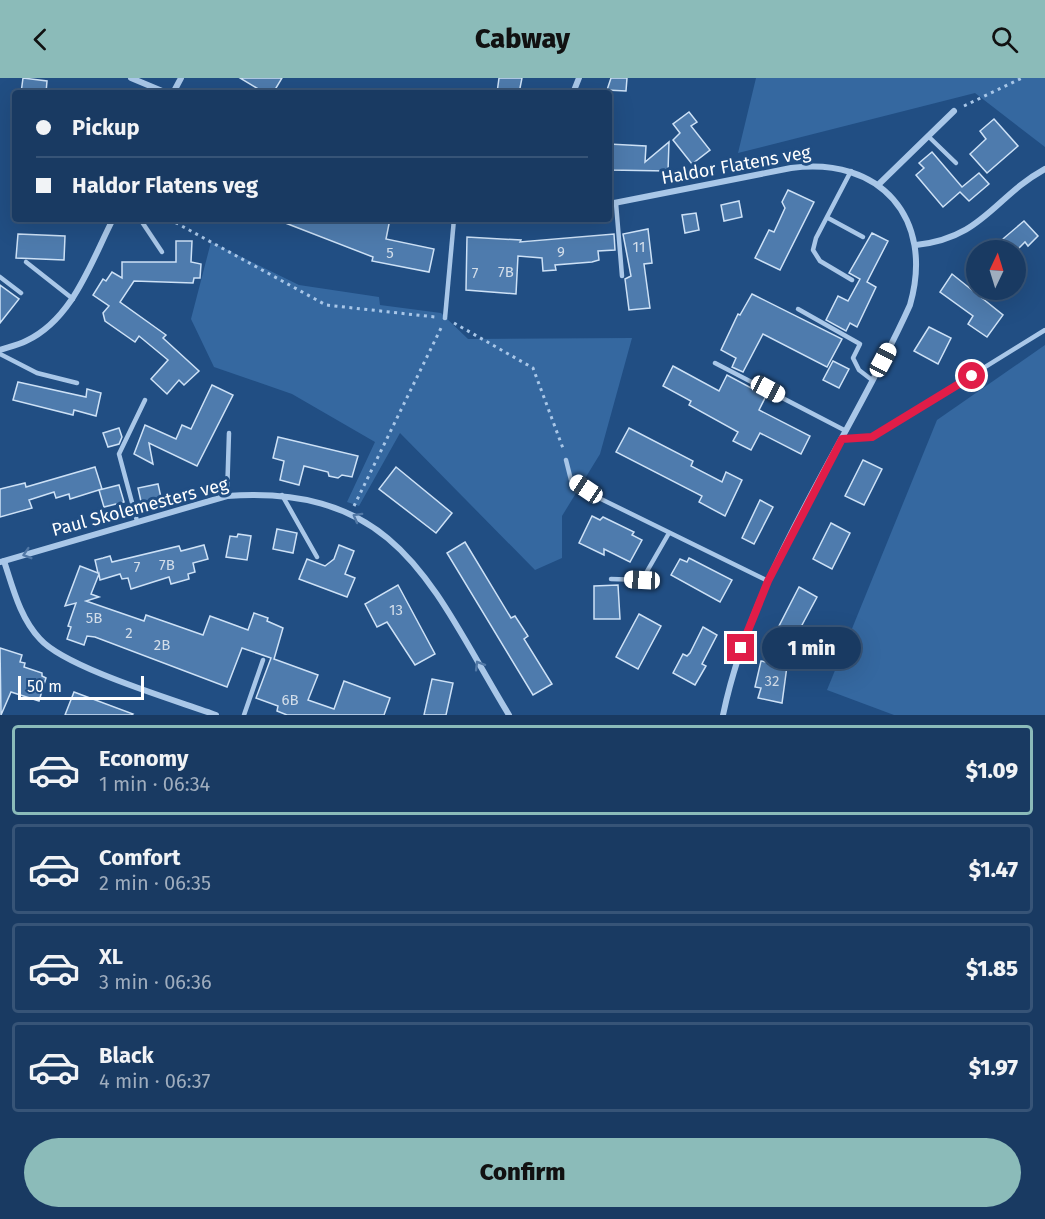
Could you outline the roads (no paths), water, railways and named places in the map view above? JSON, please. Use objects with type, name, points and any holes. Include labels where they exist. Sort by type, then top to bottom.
[{"type":"street","points":[[131,78],[160,90]]},
{"type":"street","points":[[878,185],[954,111]]},
{"type":"street","name":"Haldor Flatens veg","points":[[612,204],[816,164],[851,171],[878,185],[902,212],[910,226],[916,245],[916,277],[910,305],[768,581],[734,670],[723,715]]},
{"type":"street","points":[[916,245],[942,241],[975,226],[1032,176],[1045,169]]},
{"type":"street","points":[[0,350],[27,341],[53,323],[72,299],[111,222]]},
{"type":"street","name":"Paul Skolemesters veg","points":[[2,561],[227,496],[282,495],[309,498],[351,513],[383,532],[404,551],[428,580],[509,715]]},
{"type":"street","points":[[2,561],[21,613],[40,639],[56,653],[84,666],[216,715]]},
{"type":"lane","points":[[927,136],[956,163]]},
{"type":"lane","points":[[851,171],[816,238],[813,250],[820,261],[852,280]]},
{"type":"lane","points":[[612,204],[622,276]]},
{"type":"lane","points":[[828,218],[863,237]]},
{"type":"lane","points":[[142,222],[162,252]]},
{"type":"lane","points":[[445,318],[454,222]]},
{"type":"lane","points":[[26,262],[72,299]]},
{"type":"lane","points":[[0,277],[21,293]]},
{"type":"lane","points":[[798,309],[860,344],[853,358],[859,370],[872,380]]},
{"type":"lane","points":[[842,439],[872,437],[1045,330]]},
{"type":"lane","points":[[0,354],[37,373],[77,383]]},
{"type":"lane","points":[[715,363],[846,431]]},
{"type":"lane","points":[[137,521],[119,454],[145,400]]},
{"type":"lane","points":[[227,496],[229,433]]},
{"type":"lane","points":[[566,460],[571,480],[601,499],[768,581]]},
{"type":"lane","points":[[282,495],[318,557]]},
{"type":"lane","points":[[611,579],[642,580],[669,532]]},
{"type":"lane","points":[[244,715],[264,660]]}]
